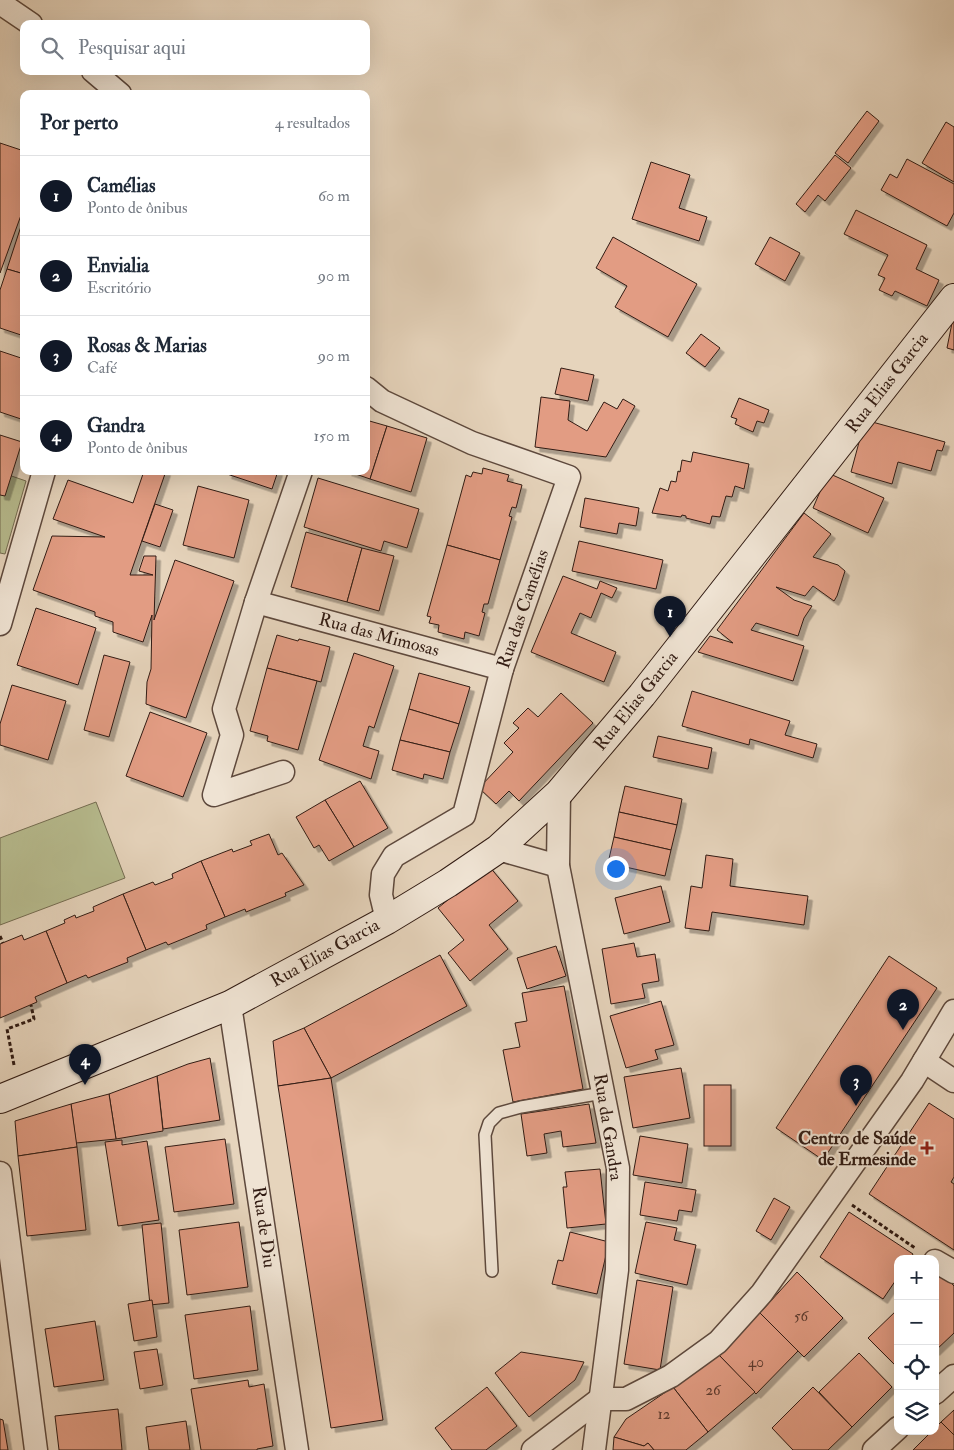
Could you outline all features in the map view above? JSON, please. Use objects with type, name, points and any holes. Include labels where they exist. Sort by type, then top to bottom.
[{"type":"main road","name":"Rua Elias Garcia","points":[[10,1095],[230,1005],[387,920],[448,883],[498,849],[559,793],[642,695],[954,298]]},
{"type":"street","points":[[0,3],[25,20]]},
{"type":"street","points":[[98,75],[115,90]]},
{"type":"street","name":"Rua das Camélias","points":[[370,391],[382,401],[472,443],[569,477],[502,669],[464,815],[394,856],[383,874],[381,895],[387,920]]},
{"type":"street","points":[[0,624],[43,475]]},
{"type":"street","points":[[283,772],[214,795],[232,735],[224,709],[256,602],[300,475]]},
{"type":"street","name":"Rua das Mimosas","points":[[256,602],[502,669]]},
{"type":"street","name":"Rua da Gandra","points":[[559,793],[558,866],[618,1168],[617,1270],[594,1450]]},
{"type":"street","points":[[498,849],[558,866]]},
{"type":"street","name":"Rua de Diu","points":[[230,1005],[297,1450]]},
{"type":"street","points":[[533,1450],[600,1399],[626,1400],[671,1376],[718,1342],[762,1293],[912,1080],[954,1011]]},
{"type":"street","points":[[924,1061],[954,1081]]},
{"type":"street","points":[[0,1173],[36,1450]]},
{"type":"street","points":[[939,1263],[954,1272]]},
{"type":"street","points":[[938,1390],[954,1376]]},
{"type":"street","points":[[874,1450],[894,1432]]},
{"type":"lane","points":[[492,1271],[485,1135],[489,1123],[499,1112],[604,1094]]},
{"type":"path","points":[[0,936],[3,943]]},
{"type":"path","points":[[10,1095],[7,1030],[34,1019],[31,1005]]},
{"type":"path","points":[[833,1192],[926,1255]]},
{"type":"green space","points":[[0,472],[26,481],[5,554],[0,553]]},
{"type":"green space","points":[[96,802],[125,878],[0,925],[0,838]]},
{"type":"building","points":[[867,111],[879,121],[848,163],[835,153]]},
{"type":"building","points":[[946,122],[954,127],[954,182],[922,163]]},
{"type":"building","points":[[0,143],[20,150],[20,218],[0,273]]},
{"type":"building","points":[[835,155],[851,168],[825,201],[818,195],[805,212],[796,204]]},
{"type":"building","points":[[907,159],[954,184],[954,213],[947,226],[881,190],[890,174],[897,178]]},
{"type":"building","points":[[651,162],[690,175],[679,208],[707,217],[699,241],[632,219]]},
{"type":"building","points":[[856,210],[927,245],[916,269],[939,280],[927,306],[895,291],[892,296],[879,290],[885,278],[878,275],[888,255],[844,234]]},
{"type":"building","points":[[20,229],[20,273],[7,269]]},
{"type":"building","points":[[613,237],[697,284],[668,337],[615,307],[627,286],[596,268]]},
{"type":"building","points":[[770,237],[800,253],[785,281],[755,264]]},
{"type":"building","points":[[7,269],[20,273],[20,335],[0,328],[0,290]]},
{"type":"building","points":[[954,313],[954,350],[947,348]]},
{"type":"building","points":[[701,334],[720,348],[705,367],[686,353]]},
{"type":"building","points":[[0,351],[20,358],[20,419],[0,412]]},
{"type":"building","points":[[561,368],[594,375],[588,401],[555,394]]},
{"type":"building","points":[[541,397],[570,401],[568,420],[587,431],[604,402],[617,409],[623,399],[635,406],[606,457],[535,447]]},
{"type":"building","points":[[739,398],[769,410],[764,423],[757,421],[753,432],[735,424],[737,419],[731,417]]},
{"type":"building","points":[[865,420],[945,442],[942,451],[937,450],[931,471],[898,462],[892,484],[851,472]]},
{"type":"building","points":[[370,421],[387,426],[370,479],[358,475],[370,475]]},
{"type":"building","points":[[387,426],[427,438],[411,492],[370,479]]},
{"type":"building","points":[[0,435],[20,441],[20,448],[5,496],[0,495]]},
{"type":"building","points":[[693,452],[749,464],[744,489],[735,486],[732,497],[726,496],[720,517],[712,516],[710,524],[686,518],[686,516],[682,515],[681,517],[652,513],[660,488],[668,491],[671,481],[676,482],[682,460],[691,462]]},
{"type":"building","points":[[483,468],[509,475],[507,481],[522,485],[516,508],[512,507],[509,516],[512,517],[500,560],[447,545],[466,475],[471,477],[473,472],[482,474]]},
{"type":"building","points":[[828,473],[884,498],[868,533],[813,508]]},
{"type":"building","points":[[143,475],[165,475],[130,575],[153,575],[139,571],[144,556],[156,556],[154,620],[175,560],[234,581],[186,718],[146,704],[147,682],[151,669],[152,615],[143,642],[113,632],[113,622],[95,616],[95,612],[33,590],[52,536],[105,537],[53,519],[68,480],[133,503]]},
{"type":"building","points":[[230,475],[277,475],[272,489]]},
{"type":"building","points":[[318,478],[419,509],[407,548],[384,541],[381,551],[304,527]]},
{"type":"building","points":[[198,486],[249,500],[234,558],[183,545]]},
{"type":"building","points":[[585,498],[639,508],[636,526],[619,523],[617,534],[580,527]]},
{"type":"building","points":[[155,504],[173,510],[160,547],[142,541]]},
{"type":"building","points":[[804,513],[831,534],[813,557],[838,565],[845,571],[837,596],[834,601],[813,586],[805,596],[776,587],[794,600],[812,606],[804,618],[798,636],[756,623],[751,630],[804,646],[793,681],[698,652],[710,636],[733,643],[717,630]]},
{"type":"building","points":[[306,532],[362,548],[347,602],[291,587]]},
{"type":"building","points":[[579,541],[663,560],[656,589],[572,571]]},
{"type":"building","points":[[447,545],[500,560],[488,604],[484,604],[482,612],[485,613],[479,636],[465,632],[464,639],[438,632],[439,625],[429,623],[431,617],[427,616]]},
{"type":"building","points":[[362,548],[394,556],[379,611],[347,602]]},
{"type":"building","points":[[563,576],[597,589],[600,581],[617,588],[612,598],[601,593],[591,618],[580,613],[571,633],[616,652],[604,682],[531,652]]},
{"type":"building","points":[[36,608],[96,628],[78,685],[17,665]]},
{"type":"building","points":[[277,635],[330,647],[321,682],[267,668]]},
{"type":"building","points":[[354,653],[394,666],[374,728],[369,726],[363,746],[379,751],[371,779],[319,760]]},
{"type":"building","points":[[104,655],[130,662],[109,737],[84,730]]},
{"type":"building","points":[[267,668],[317,681],[298,750],[267,741],[268,736],[250,731]]},
{"type":"building","points":[[419,673],[470,687],[459,724],[409,709]]},
{"type":"building","points":[[12,685],[66,701],[48,760],[0,745],[0,724]]},
{"type":"building","points":[[692,691],[790,721],[785,735],[817,744],[813,758],[750,739],[749,745],[682,726]]},
{"type":"building","points":[[561,693],[593,723],[519,801],[509,791],[496,804],[479,788],[513,752],[504,743],[519,728],[513,723],[528,708],[538,717]]},
{"type":"building","points":[[409,709],[459,724],[450,752],[400,740]]},
{"type":"building","points":[[150,712],[207,733],[183,797],[126,776]]},
{"type":"building","points":[[658,736],[712,748],[708,769],[653,757]]},
{"type":"building","points":[[400,740],[450,752],[443,779],[424,774],[423,779],[392,770]]},
{"type":"building","points":[[360,781],[388,828],[354,847],[325,800]]},
{"type":"building","points":[[625,786],[682,799],[677,825],[619,812]]},
{"type":"building","points":[[325,800],[354,847],[329,861],[319,845],[314,848],[296,817]]},
{"type":"building","points":[[619,812],[677,825],[671,850],[614,837]]},
{"type":"building","points":[[269,834],[278,855],[282,853],[304,885],[285,893],[286,896],[246,912],[245,909],[225,917],[201,861],[232,849],[233,852],[252,845],[250,841]]},
{"type":"building","points":[[614,837],[671,850],[665,876],[608,863]]},
{"type":"building","points":[[706,855],[733,859],[730,886],[808,896],[804,925],[712,912],[709,931],[685,928],[691,886],[702,888]]},
{"type":"building","points":[[201,861],[225,917],[206,925],[207,929],[168,945],[166,942],[146,950],[123,894],[153,882],[155,885],[173,878],[172,874]]},
{"type":"building","points":[[489,866],[518,901],[489,925],[508,949],[470,981],[448,953],[464,940],[438,908]]},
{"type":"building","points":[[661,886],[670,922],[624,934],[615,898]]},
{"type":"building","points":[[123,894],[146,950],[127,958],[128,962],[88,978],[86,975],[67,983],[46,931],[65,923],[64,920],[75,915],[76,918],[94,911],[93,907]]},
{"type":"building","points":[[46,931],[67,983],[35,997],[37,1002],[0,1018],[0,944],[22,935],[24,940]]},
{"type":"building","points":[[634,943],[637,957],[655,954],[659,981],[642,984],[645,998],[611,1004],[602,949]]},
{"type":"building","points":[[556,946],[566,976],[527,989],[517,958]]},
{"type":"building","points":[[440,955],[467,1006],[331,1078],[304,1028]]},
{"type":"building","points":[[889,956],[937,988],[823,1160],[776,1128]]},
{"type":"building","points":[[564,986],[583,1089],[513,1102],[503,1050],[520,1047],[515,1023],[527,1021],[522,993]]},
{"type":"building","points":[[661,1001],[674,1045],[655,1050],[658,1059],[626,1068],[610,1016]]},
{"type":"building","points":[[304,1028],[331,1078],[278,1086],[273,1041]]},
{"type":"building","points":[[210,1058],[220,1120],[163,1129],[157,1076]]},
{"type":"building","points":[[681,1068],[690,1118],[633,1128],[624,1077]]},
{"type":"building","points":[[157,1076],[163,1131],[116,1139],[109,1094]]},
{"type":"building","points":[[331,1078],[383,1420],[331,1428],[278,1086]]},
{"type":"building","points":[[704,1085],[731,1085],[731,1146],[704,1146]]},
{"type":"building","points":[[109,1094],[116,1139],[76,1143],[71,1104]]},
{"type":"building","name":"Centro de Saúde de Ermesinde","points":[[929,1103],[954,1119],[954,1177],[951,1182],[954,1184],[954,1250],[869,1194]]},
{"type":"building","points":[[71,1104],[77,1147],[18,1156],[15,1121]]},
{"type":"building","points":[[589,1104],[596,1143],[563,1147],[561,1131],[544,1134],[547,1153],[527,1156],[521,1114]]},
{"type":"building","points":[[640,1136],[688,1144],[682,1183],[633,1175]]},
{"type":"building","points":[[225,1139],[234,1204],[174,1212],[165,1147]]},
{"type":"building","points":[[122,1140],[122,1145],[147,1141],[159,1220],[118,1226],[105,1142]]},
{"type":"building","points":[[77,1147],[86,1230],[27,1236],[18,1156]]},
{"type":"building","points":[[600,1169],[606,1224],[567,1228],[563,1187],[567,1187],[565,1172]]},
{"type":"building","points":[[645,1182],[696,1190],[692,1212],[679,1210],[677,1221],[640,1215]]},
{"type":"building","points":[[774,1198],[790,1207],[771,1240],[756,1231]]},
{"type":"building","points":[[849,1212],[913,1254],[894,1255],[894,1283],[883,1299],[820,1257]]},
{"type":"building","points":[[239,1222],[248,1287],[187,1295],[179,1230]]},
{"type":"building","points":[[646,1222],[677,1228],[674,1240],[696,1245],[687,1285],[635,1273]]},
{"type":"building","points":[[161,1223],[169,1303],[150,1305],[142,1225]]},
{"type":"building","points":[[570,1232],[609,1242],[597,1294],[552,1284],[558,1260],[563,1261]]},
{"type":"building","points":[[939,1270],[954,1286],[954,1333],[939,1347]]},
{"type":"building","points":[[797,1272],[843,1318],[804,1357],[760,1313]]},
{"type":"building","points":[[637,1280],[673,1287],[660,1370],[624,1364]]},
{"type":"building","points":[[152,1300],[157,1337],[134,1341],[128,1304]]},
{"type":"building","points":[[250,1306],[258,1370],[194,1379],[185,1315]]},
{"type":"building","points":[[760,1313],[798,1351],[756,1394],[716,1352]]},
{"type":"building","points":[[894,1313],[894,1364],[868,1338]]},
{"type":"building","points":[[95,1321],[104,1380],[54,1387],[45,1329]]},
{"type":"building","points":[[157,1349],[163,1385],[140,1389],[134,1352]]},
{"type":"building","points":[[521,1352],[584,1362],[575,1380],[529,1417],[495,1373]]},
{"type":"building","points":[[716,1352],[755,1392],[708,1432],[673,1387]]},
{"type":"building","points":[[859,1353],[892,1387],[852,1427],[819,1392]]},
{"type":"building","points":[[248,1380],[249,1387],[264,1384],[273,1446],[257,1450],[201,1450],[191,1389]]},
{"type":"building","points":[[487,1387],[517,1426],[486,1450],[452,1450],[435,1428]]},
{"type":"building","points":[[673,1387],[708,1432],[686,1450],[654,1450],[648,1443],[644,1446],[614,1437],[626,1419]]},
{"type":"building","points":[[813,1387],[852,1427],[828,1450],[793,1450],[772,1428]]},
{"type":"building","points":[[118,1409],[122,1450],[59,1450],[55,1416]]},
{"type":"building","points":[[954,1410],[954,1435],[941,1422]]},
{"type":"building","points":[[0,1419],[3,1420],[8,1450],[0,1450]]},
{"type":"building","points":[[186,1421],[190,1450],[149,1450],[146,1427]]},
{"type":"building","points":[[941,1422],[954,1435],[954,1450],[913,1450],[928,1435],[939,1435],[939,1424]]},
{"type":"building","points":[[614,1437],[644,1446],[648,1443],[654,1450],[613,1450]]},
{"type":"place","name":"Camélias","points":[[670,637]]},
{"type":"place","name":"Envialia","points":[[903,1030]]},
{"type":"place","name":"Gandra","points":[[85,1085]]},
{"type":"place","name":"Rosas & Marias","points":[[856,1106]]},
{"type":"place","name":"Centro de Saúde de Ermesinde","points":[[927,1148]]}]
